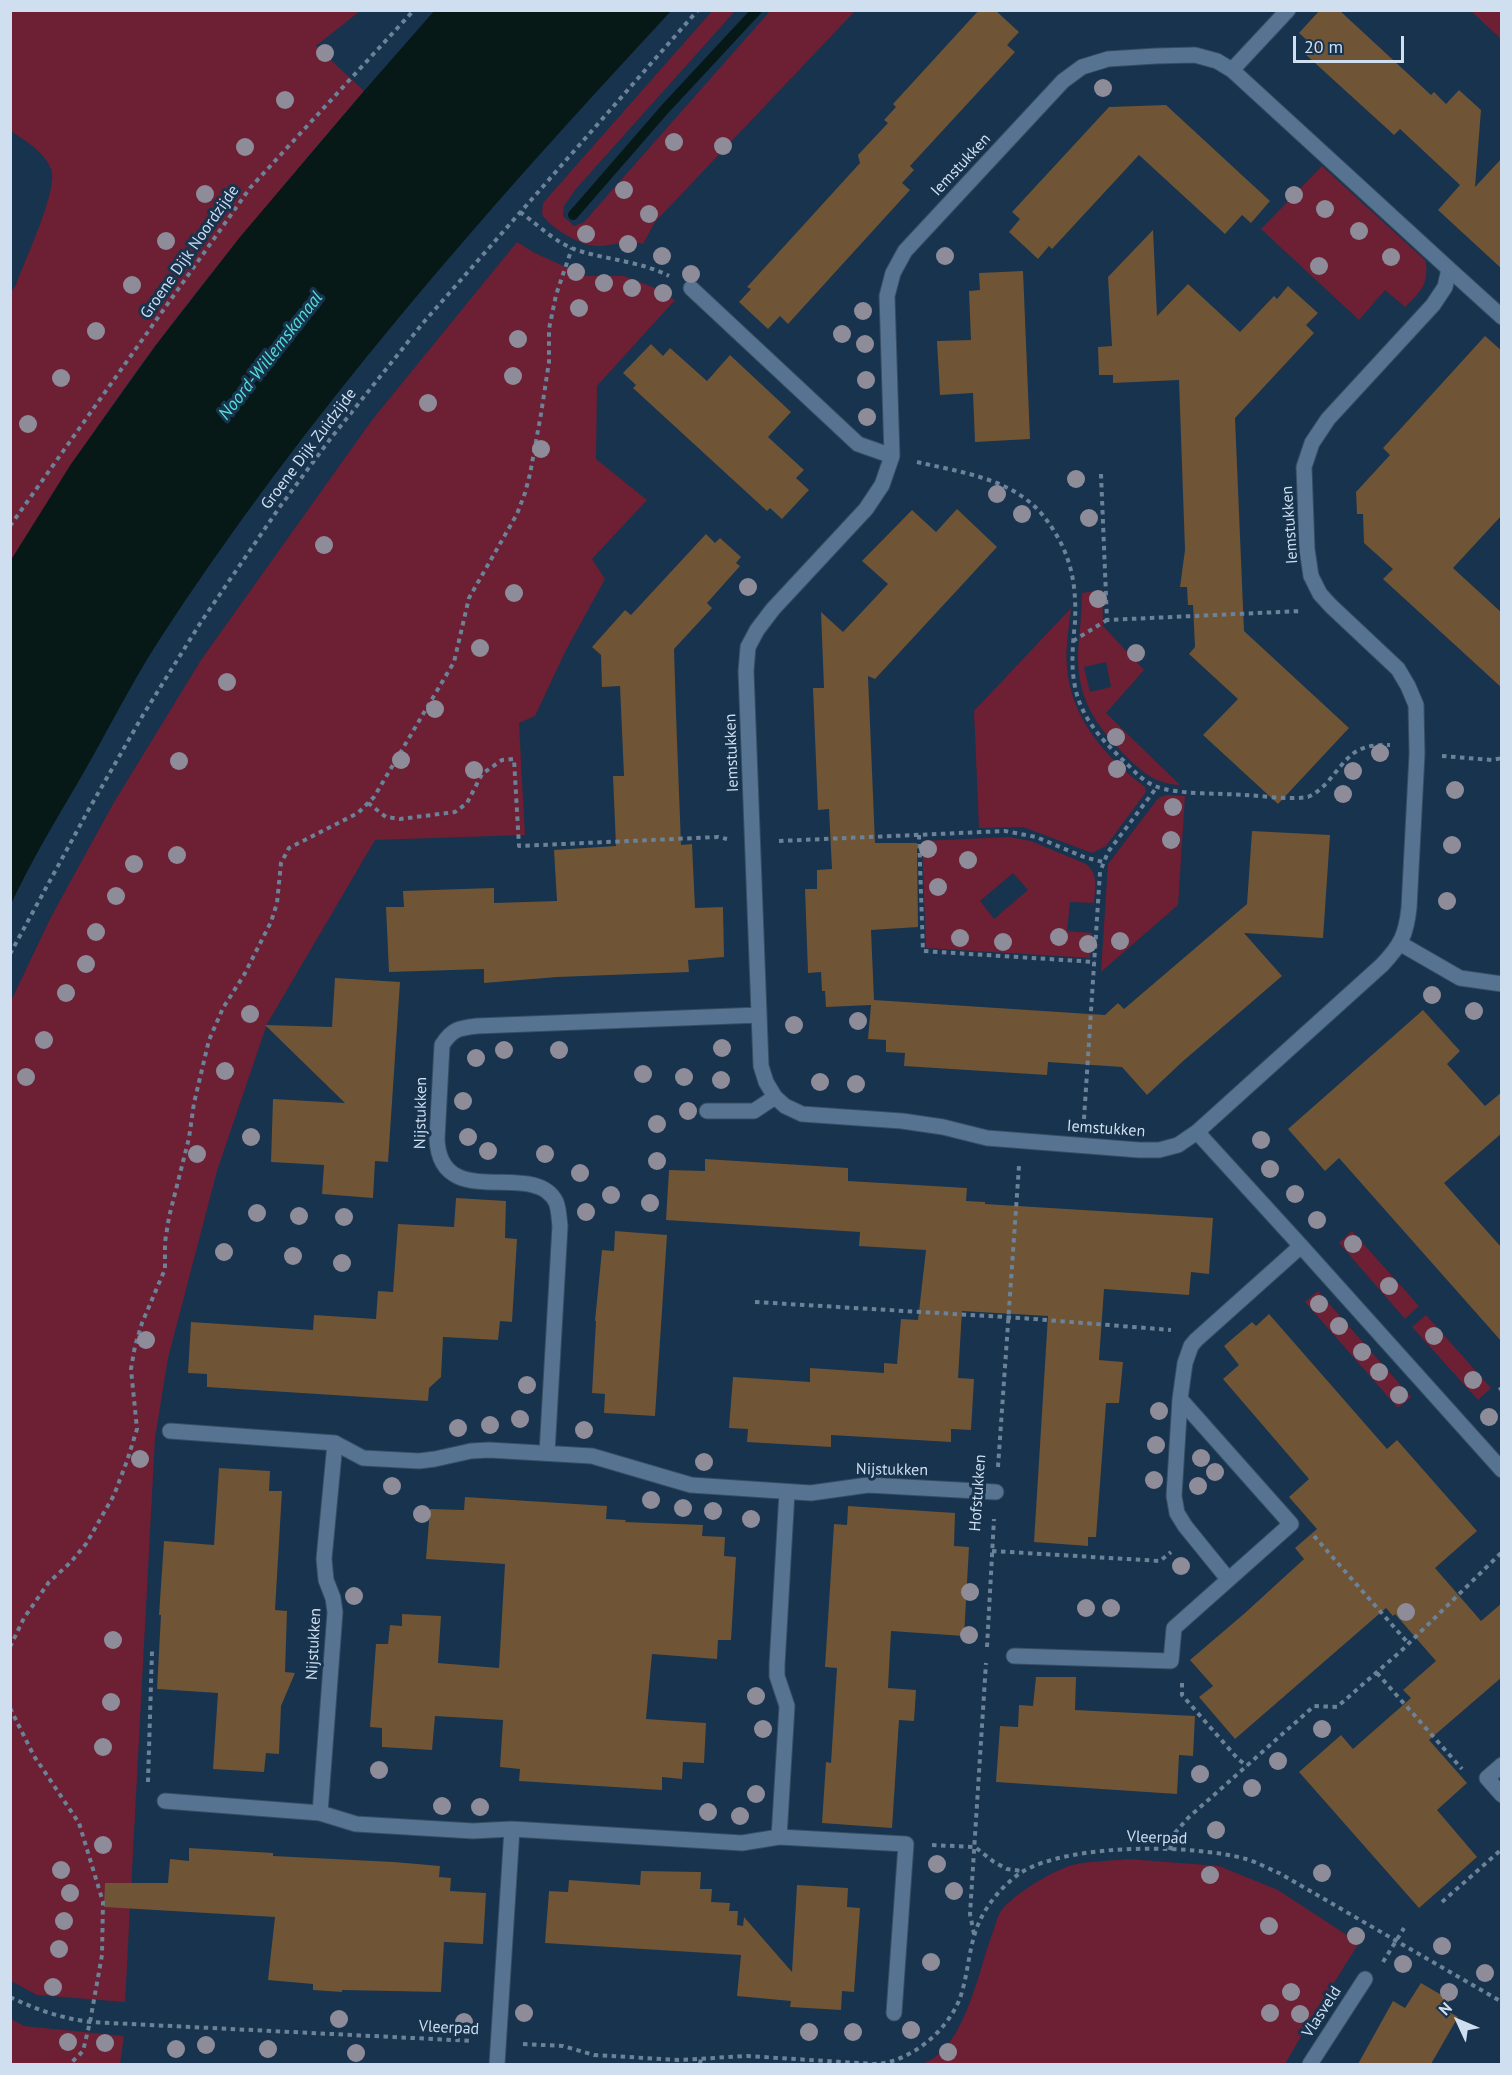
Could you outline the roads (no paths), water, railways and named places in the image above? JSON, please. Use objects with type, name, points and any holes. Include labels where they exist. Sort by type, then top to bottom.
[{"type":"street","points":[[1232,70],[1287,10]]},
{"type":"street","name":"Iemstukken","points":[[1449,269],[1444,287],[1433,305],[1328,419],[1312,443],[1304,467],[1307,549],[1311,576],[1320,594],[1331,606],[1398,669],[1416,705],[1417,749],[1409,908],[1407,927],[1401,944],[1382,965],[1197,1132],[1178,1145],[1159,1150],[1020,1142],[987,1138],[943,1127],[902,1121],[802,1114],[785,1106],[765,1082],[761,1066],[746,671],[748,646],[773,609],[866,509],[882,485],[892,456],[888,296],[893,273],[905,251],[1063,81],[1082,67],[1108,59],[1195,55],[1217,61],[1232,70],[1502,317]]},
{"type":"street","points":[[691,288],[858,444],[892,456]]},
{"type":"street","points":[[1401,944],[1460,978],[1502,984]]},
{"type":"street","name":"Nijstukken","points":[[547,1453],[560,1226],[556,1202],[544,1190],[523,1184],[473,1181],[456,1176],[443,1167],[437,1154],[442,1045],[450,1033],[462,1028],[477,1026],[759,1015]]},
{"type":"street","points":[[707,1111],[754,1111],[775,1096]]},
{"type":"street","points":[[1197,1132],[1502,1470]]},
{"type":"street","points":[[1228,1579],[1177,1513],[1174,1496],[1180,1399],[1185,1363],[1191,1346],[1196,1340],[1301,1246]]},
{"type":"street","points":[[1014,1656],[1171,1661],[1174,1628],[1292,1524],[1180,1399]]},
{"type":"street","name":"Nijstukken","points":[[170,1431],[335,1443],[363,1458],[435,1460],[471,1451],[489,1450],[592,1456],[691,1485],[811,1493],[868,1485],[996,1492]]},
{"type":"street","name":"Nijstukken","points":[[320,1813],[335,1612],[333,1598],[326,1580],[324,1559],[335,1443]]},
{"type":"street","points":[[778,1837],[787,1706],[777,1676],[777,1665],[787,1492]]},
{"type":"street","points":[[1502,1765],[1487,1778],[1502,1795]]},
{"type":"street","points":[[165,1801],[320,1813],[356,1824],[474,1832],[512,1829],[742,1843],[778,1837],[906,1844],[894,2013]]},
{"type":"street","points":[[497,2064],[512,1829]]},
{"type":"street","name":"Vlasveld","points":[[1310,2064],[1365,1979]]},
{"type":"water","name":"Noord-Willemskanaal","points":[[435,10],[671,11],[466,239],[335,396],[273,477],[213,560],[146,661],[11,904],[11,560],[71,464],[156,345],[240,237]]},
{"type":"waterway","points":[[573,215],[665,109],[757,10]]}]
